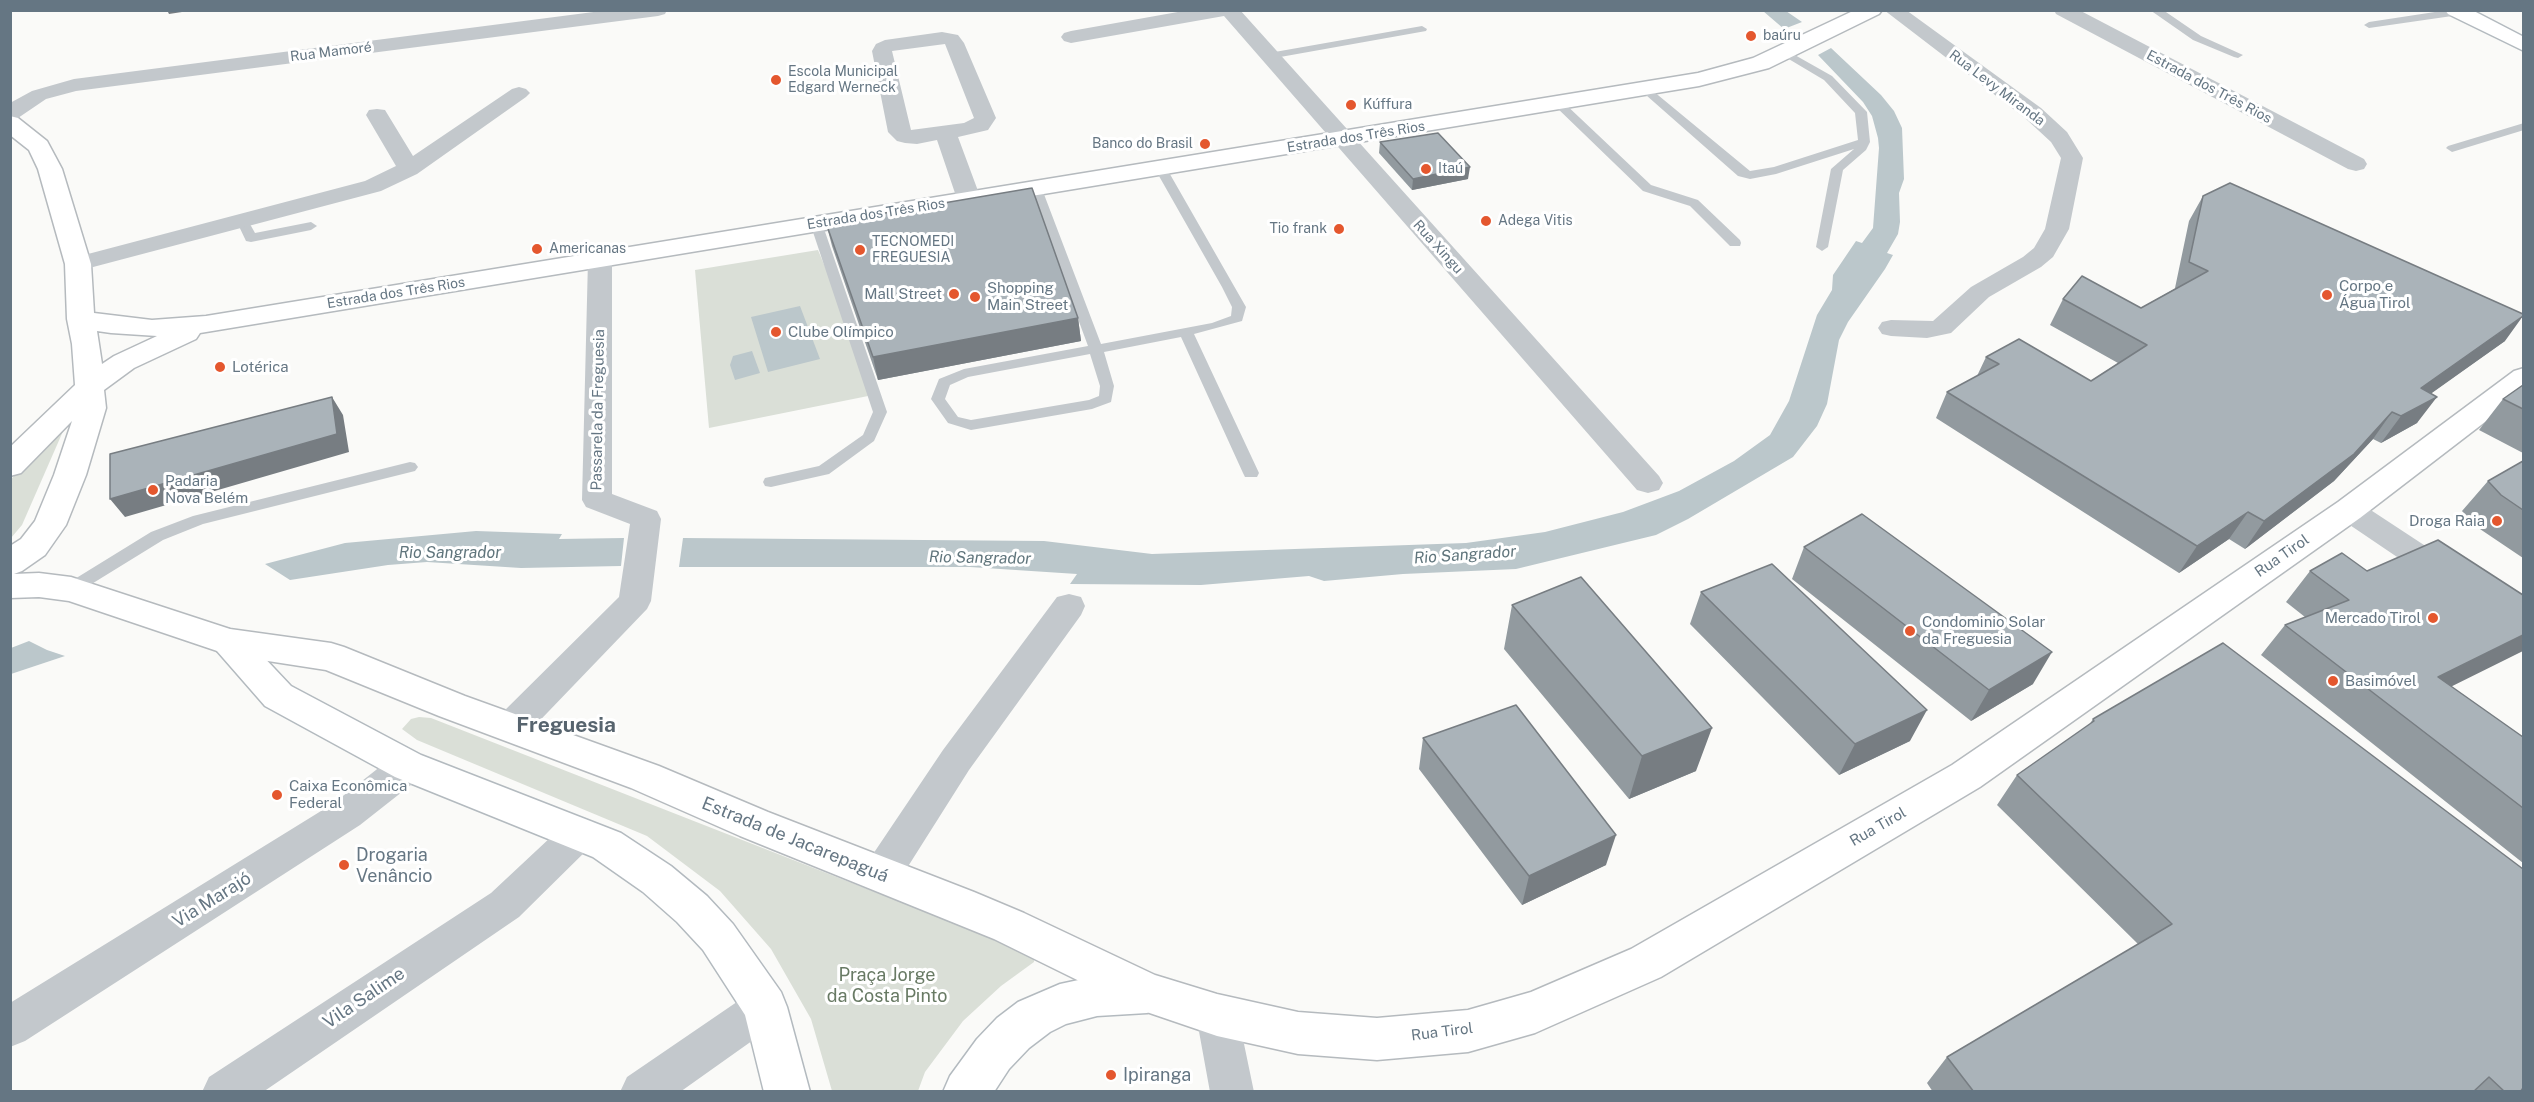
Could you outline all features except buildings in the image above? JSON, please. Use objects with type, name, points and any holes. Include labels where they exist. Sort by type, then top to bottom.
[{"type":"main road","name":"Estrada dos Três Rios","points":[[81,319],[111,325],[152,328],[206,324],[1558,103],[1734,71],[1786,53],[1872,10]]},
{"type":"main road","points":[[2457,11],[2523,45]]},
{"type":"main road","points":[[10,123],[39,146],[50,169],[78,264],[81,319],[86,344],[91,408],[59,505],[44,535],[33,547],[10,563]]},
{"type":"main road","points":[[10,466],[89,387],[124,362],[206,324]]},
{"type":"main road","name":"Rua Tirol","points":[[1147,993],[1217,1015],[1298,1033],[1377,1039],[1468,1031],[1535,1012],[1646,963],[1966,776],[2349,510],[2523,377]]},
{"type":"main road","name":"Estrada de Jacarepaguá","points":[[10,586],[39,585],[71,589],[229,642],[331,657],[452,706],[645,777],[1009,926],[1147,993]]},
{"type":"main road","name":"Estrada de Jacarepaguá","points":[[229,642],[278,696],[408,766],[580,833],[620,854],[657,879],[692,909],[729,951],[765,1007],[787,1092]]},
{"type":"main road","points":[[966,1092],[993,1054],[1013,1033],[1034,1017],[1060,1005],[1097,996],[1147,993]]},
{"type":"street","name":"Rua Mamoré","points":[[10,113],[39,95],[74,85],[658,10]]},
{"type":"street","points":[[1071,38],[1227,10]]},
{"type":"street","name":"Rua Xingu","points":[[1227,10],[1648,483]]},
{"type":"street","name":"Rua Levy Miranda","points":[[1891,328],[1927,330],[1942,327],[1980,292],[2032,262],[2044,252],[2057,229],[2072,158],[2059,137],[2034,113],[1893,10]]},
{"type":"street","name":"Estrada dos Três Rios","points":[[2063,10],[2356,164]]},
{"type":"street","points":[[942,38],[951,39],[954,43],[985,118],[980,125],[946,133],[917,137],[905,136],[899,132],[883,48],[892,44],[942,38]]},
{"type":"street","points":[[78,264],[373,186],[409,169],[519,93]]},
{"type":"street","points":[[376,115],[409,169]]},
{"type":"street","points":[[946,133],[969,199]]},
{"type":"street","name":"Passarela da Freguesia","points":[[512,727],[635,601],[646,519],[597,500],[600,260]]},
{"type":"street","points":[[2349,510],[2475,594]]},
{"type":"street","points":[[881,875],[956,760],[1069,606]]},
{"type":"street","name":"Via Marajó","points":[[10,1027],[348,814],[408,766]]},
{"type":"street","name":"Vila Salime","points":[[224,1092],[505,905],[580,833]]},
{"type":"street","points":[[642,1092],[765,1007]]},
{"type":"street","points":[[1217,1015],[1232,1092]]},
{"type":"lane","points":[[2156,10],[2197,38],[2238,55]]},
{"type":"lane","points":[[2369,26],[2457,11]]},
{"type":"lane","points":[[1269,56],[1422,29]]},
{"type":"lane","points":[[1786,53],[1828,78],[1861,112],[1864,142],[1862,148],[1836,169],[1822,247]]},
{"type":"lane","points":[[1643,88],[1742,173],[1776,170],[1864,142]]},
{"type":"lane","points":[[1558,103],[1647,188],[1694,203],[1735,243]]},
{"type":"lane","points":[[2452,148],[2523,126]]},
{"type":"lane","points":[[1036,189],[1096,349],[1107,386],[1106,399],[1092,404],[971,425],[953,420],[938,399],[944,382],[964,373],[1096,349],[1186,332],[1215,326],[1237,318],[1239,307],[1161,169]]},
{"type":"lane","points":[[242,220],[251,238],[311,226]]},
{"type":"lane","points":[[771,482],[824,470],[869,438],[880,412],[816,223]]},
{"type":"lane","points":[[1186,332],[1251,473]]},
{"type":"lane","points":[[71,589],[157,536],[200,520],[410,467]]},
{"type":"green space","name":"Clube Olímpico","points":[[818,250],[878,394],[709,428],[695,270]]},
{"type":"green space","points":[[64,429],[22,525],[11,538],[11,479]]},
{"type":"green space","name":"Praça Jorge da Costa Pinto","points":[[431,718],[1000,941],[1034,958],[1034,962],[1001,986],[963,1021],[925,1072],[918,1091],[832,1091],[811,1019],[771,949],[720,891],[647,836],[417,740],[402,729],[411,719]]},
{"type":"water","points":[[1763,11],[1786,11],[1802,22],[1784,29]]},
{"type":"water","name":"Rio Sangrador","points":[[1831,48],[1881,95],[1894,111],[1902,128],[1904,179],[1899,193],[1900,222],[1898,234],[1887,253],[1893,255],[1848,322],[1839,340],[1827,404],[1817,426],[1793,457],[1688,519],[1656,535],[1516,569],[1403,574],[1324,581],[1309,576],[1201,585],[1070,584],[1077,574],[970,567],[679,567],[683,538],[1044,541],[1152,554],[1466,543],[1545,532],[1623,512],[1679,491],[1734,461],[1770,435],[1789,401],[1817,315],[1832,290],[1833,275],[1856,241],[1862,243],[1873,228],[1878,138],[1872,116],[1863,102],[1818,55]]},
{"type":"water","points":[[800,306],[820,359],[768,372],[751,317]]},
{"type":"water","points":[[752,351],[760,373],[735,380],[730,365],[733,356]]},
{"type":"water","name":"Rio Sangrador","points":[[476,531],[562,534],[559,539],[624,538],[621,566],[521,568],[427,562],[388,565],[290,580],[265,564],[345,543]]},
{"type":"water","points":[[29,641],[65,656],[11,674],[11,648]]},
{"type":"place","name":"baúru","points":[[1751,36]]},
{"type":"place","name":"Escola Municipal Edgard Werneck","points":[[776,80]]},
{"type":"place","name":"Kúffura","points":[[1351,105]]},
{"type":"place","name":"Banco do Brasil","points":[[1205,144]]},
{"type":"place","name":"Itaú","points":[[1426,169]]},
{"type":"place","name":"Adega Vitis","points":[[1486,221]]},
{"type":"place","name":"Tio frank","points":[[1339,229]]},
{"type":"place","name":"Americanas","points":[[537,249]]},
{"type":"place","name":"TECNOMEDI FREGUESIA","points":[[860,250]]},
{"type":"place","name":"Mall Street","points":[[954,294]]},
{"type":"place","name":"Corpo e Água Tirol","points":[[2327,295]]},
{"type":"place","name":"Shopping Main Street","points":[[975,297]]},
{"type":"place","name":"Clube Olímpico","points":[[776,332]]},
{"type":"place","name":"Lotérica","points":[[220,367]]},
{"type":"place","name":"Padaria Nova Belém","points":[[153,490]]},
{"type":"place","name":"Droga Raia","points":[[2497,521]]},
{"type":"place","name":"Mercado Tirol","points":[[2433,618]]},
{"type":"place","name":"Condominio Solar da Freguesia","points":[[1910,631]]},
{"type":"place","name":"Basimóvel","points":[[2333,681]]},
{"type":"place","name":"Caixa Econômica Federal","points":[[277,795]]},
{"type":"place","name":"Drogaria Venâncio","points":[[344,865]]},
{"type":"place","name":"Ipiranga","points":[[1111,1075]]},
{"type":"district","name":"Freguesia","points":[[566,726]]}]
